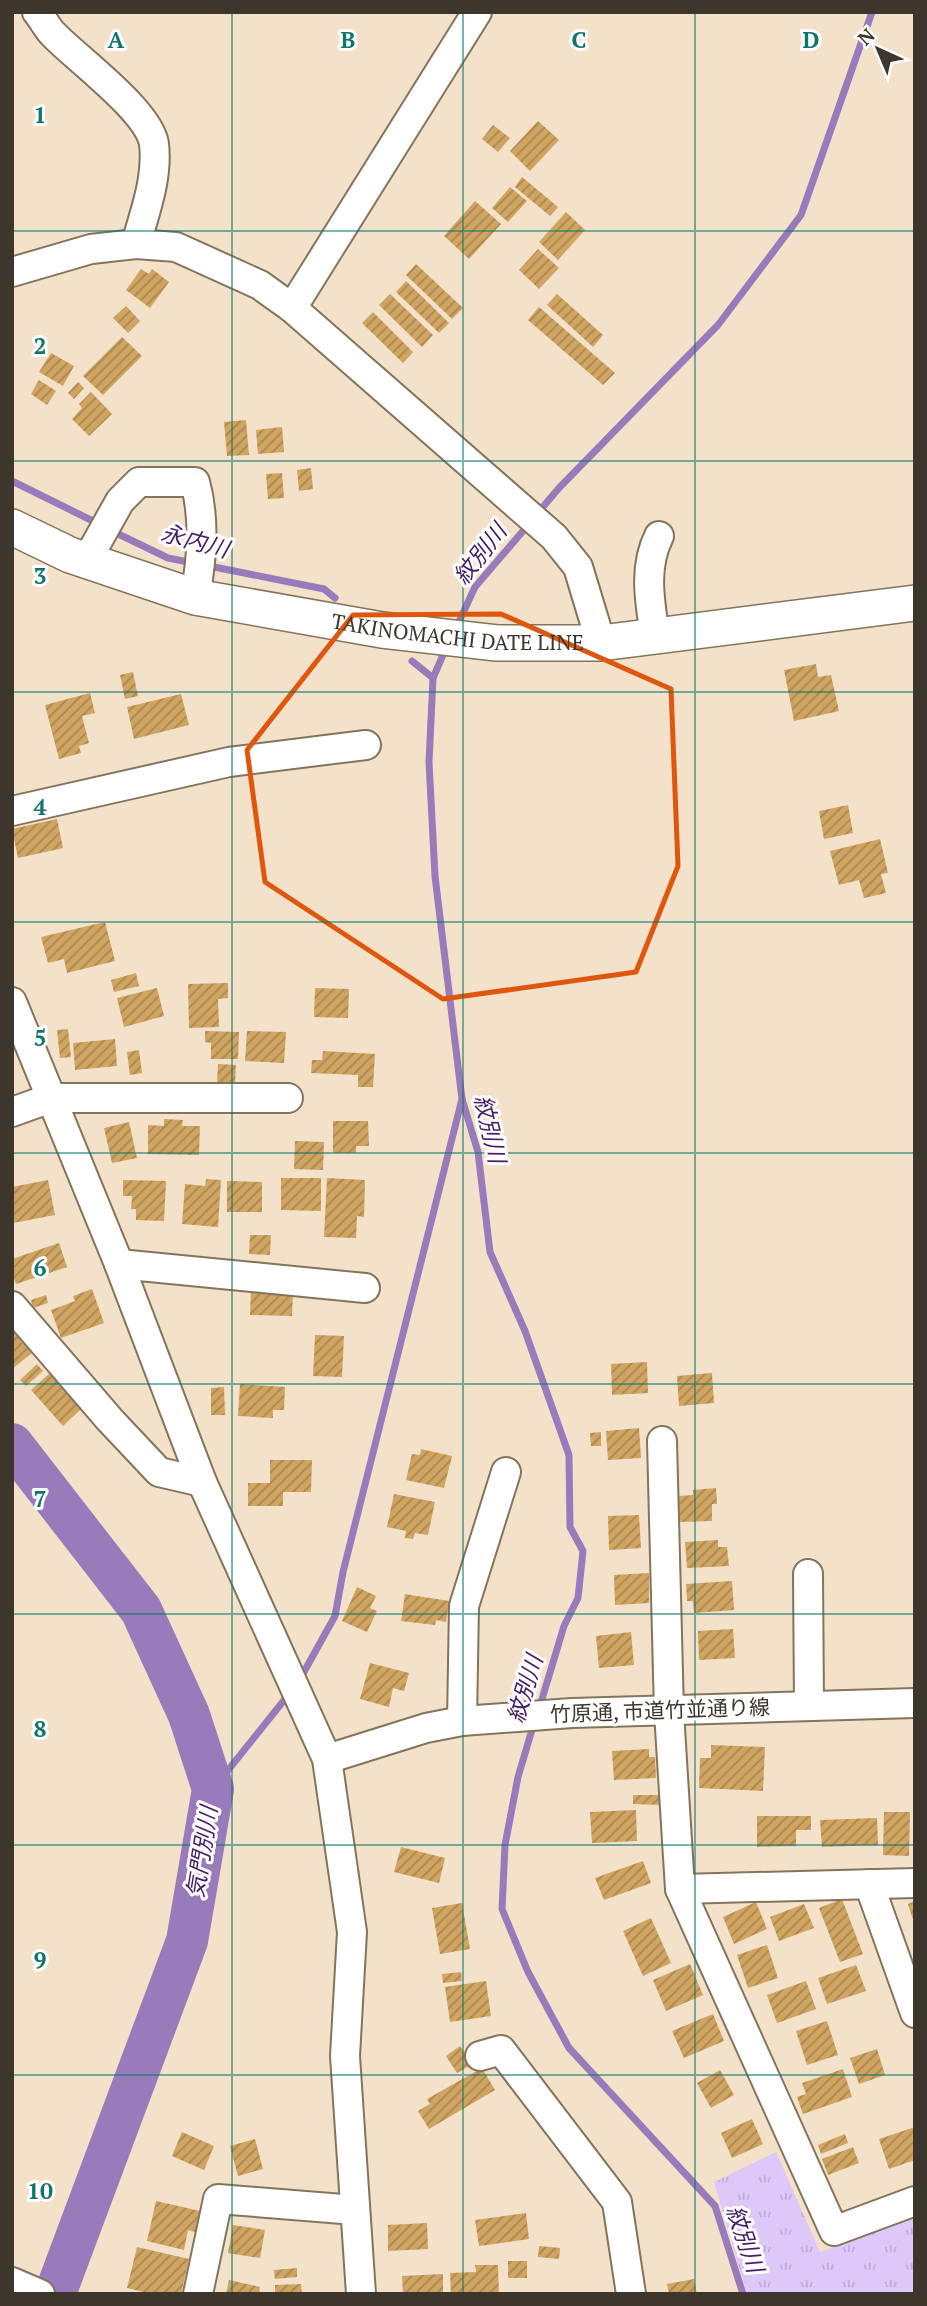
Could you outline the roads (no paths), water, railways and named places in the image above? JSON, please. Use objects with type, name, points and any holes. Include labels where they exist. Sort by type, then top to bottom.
[{"type":"main road","name":"TAKINOMACHI DATE LINE","points":[[12,527],[70,555],[195,597],[382,630],[497,643],[601,643],[915,603]]},
{"type":"street","points":[[37,12],[52,33],[94,70],[145,123],[154,142],[154,180],[136,244]]},
{"type":"street","points":[[292,308],[477,12]]},
{"type":"street","points":[[12,272],[91,248],[136,244],[176,247],[260,285],[292,308],[554,537],[578,567],[601,643]]},
{"type":"street","points":[[87,560],[120,501],[139,482],[195,482],[201,501],[202,524],[195,597]]},
{"type":"street","points":[[655,636],[648,590],[652,550],[659,536]]},
{"type":"street","points":[[12,811],[229,762],[366,745]]},
{"type":"street","points":[[12,1002],[119,1264],[202,1482],[327,1759],[352,1932],[345,2056],[361,2294]]},
{"type":"street","points":[[12,1112],[51,1098],[288,1098]]},
{"type":"street","points":[[119,1264],[365,1288]]},
{"type":"street","points":[[12,1306],[110,1420],[159,1472],[202,1482]]},
{"type":"street","points":[[662,1441],[669,1712],[680,1889],[834,2231],[915,2201]]},
{"type":"street","points":[[462,1721],[464,1606],[506,1472]]},
{"type":"street","points":[[808,1574],[809,1705]]},
{"type":"street","name":"竹原通, 市道竹並通り線","points":[[327,1759],[426,1728],[462,1721],[572,1713],[915,1703]]},
{"type":"street","points":[[680,1889],[915,1883]]},
{"type":"street","points":[[869,1884],[915,2013]]},
{"type":"street","points":[[480,2056],[501,2050],[617,2202],[631,2294]]},
{"type":"street","points":[[198,2294],[218,2199],[355,2210]]},
{"type":"street","points":[[12,2282],[40,2294]]},
{"type":"waterway","name":"紋別川","points":[[536,515],[718,325],[801,215],[872,12]]},
{"type":"waterway","name":"永内川","points":[[12,481],[99,524]]},
{"type":"waterway","name":"紋別川","points":[[456,628],[475,587],[529,524]]},
{"type":"waterway","name":"永内川","points":[[110,530],[168,558],[193,563]]},
{"type":"waterway","name":"永内川","points":[[204,565],[324,589],[335,598]]},
{"type":"waterway","name":"紋別川","points":[[446,648],[433,678],[429,762],[435,876],[462,1099],[478,1152],[490,1252],[525,1331],[569,1455],[570,1527],[583,1551],[578,1598],[564,1626],[539,1709]]},
{"type":"waterway","name":"永内川","points":[[412,661],[433,678]]},
{"type":"waterway","points":[[300,1679],[335,1616],[343,1572],[462,1099]]},
{"type":"waterway","name":"気門別川","points":[[12,1444],[141,1610],[189,1715],[213,1789],[187,1941],[55,2294]]},
{"type":"waterway","points":[[213,1789],[289,1694]]},
{"type":"waterway","name":"紋別川","points":[[534,1723],[518,1777],[505,1845],[502,1909],[528,1972],[569,2048],[715,2206],[743,2294]]}]
